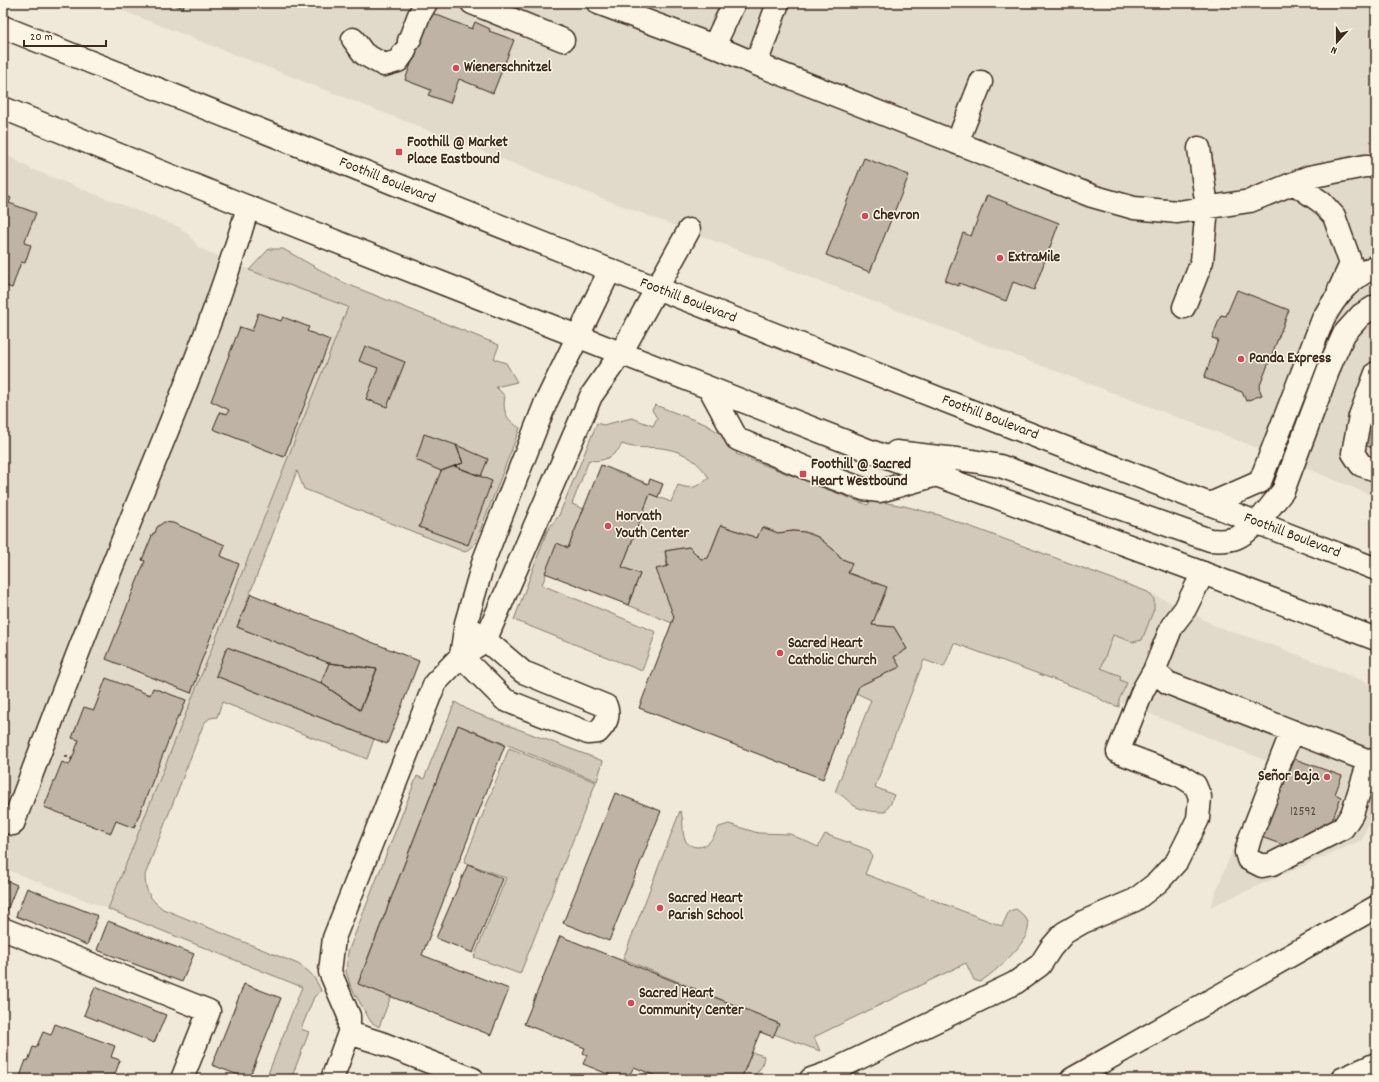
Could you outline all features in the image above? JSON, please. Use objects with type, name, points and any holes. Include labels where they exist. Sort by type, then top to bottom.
[{"type":"main road","points":[[353,39],[364,54],[384,65],[398,62],[407,46],[418,15],[426,3]]},
{"type":"main road","points":[[472,3],[563,40]]},
{"type":"main road","points":[[598,3],[714,46],[756,64],[1092,196],[1134,208],[1178,212],[1250,201],[1295,184],[1309,177],[1366,166],[1376,166]]},
{"type":"main road","points":[[714,46],[734,3]]},
{"type":"main road","points":[[756,64],[778,3]]},
{"type":"main road","name":"Foothill Boulevard","points":[[3,27],[610,270],[1376,569]]},
{"type":"main road","points":[[957,143],[981,82]]},
{"type":"main road","points":[[3,108],[710,389],[865,449],[1203,573],[1376,639]]},
{"type":"main road","points":[[1184,307],[1202,261],[1207,208],[1199,148]]},
{"type":"main road","points":[[1210,504],[1260,482],[1323,319],[1351,264],[1334,216],[1321,202],[1295,184]]},
{"type":"main road","points":[[13,824],[82,642],[168,432],[234,256],[248,206]]},
{"type":"main road","points":[[332,1079],[349,1033],[349,1016],[330,972],[334,938],[435,683],[461,656],[485,641],[591,396],[621,353],[689,230]]},
{"type":"main road","points":[[1336,296],[1351,281],[1376,266]]},
{"type":"main road","points":[[461,656],[466,624],[484,560],[546,402],[610,270]]},
{"type":"main road","points":[[865,449],[973,460],[1000,466],[1210,540],[1225,541],[1237,539],[1258,522],[1283,491],[1331,363],[1344,334],[1361,315],[1376,306]]},
{"type":"main road","points":[[1376,374],[1360,416],[1353,453],[1361,465],[1376,470]]},
{"type":"main road","points":[[710,389],[737,439],[816,472],[863,489],[880,491],[937,475]]},
{"type":"main road","points":[[811,1079],[828,1073],[1015,983],[1040,965],[1051,948],[1064,933],[1083,922],[1135,900],[1158,882],[1178,861],[1198,819],[1200,797],[1195,785],[1180,776],[1118,752],[1143,690],[1154,670],[1172,626],[1185,609],[1203,573]]},
{"type":"main road","points":[[461,656],[505,700],[588,733],[598,732],[606,723],[608,713],[606,706],[523,672],[466,624]]},
{"type":"main road","points":[[1154,670],[1168,683],[1292,731],[1369,761],[1352,814],[1343,828],[1272,864],[1262,866],[1248,859],[1246,852],[1250,838],[1292,731]]},
{"type":"main road","points":[[1072,1079],[1376,907]]},
{"type":"main road","points":[[3,929],[209,1011],[182,1079]]},
{"type":"main road","points":[[349,1033],[381,1043],[473,1079]]},
{"type":"main road","points":[[1342,1079],[1376,1064]]},
{"type":"path","points":[[3,315],[5,316],[3,320]]},
{"type":"shaded area","points":[[103,3],[1376,3],[1376,497],[1245,443],[599,197]]},
{"type":"shaded area","points":[[3,153],[31,169],[179,227],[189,235],[199,248],[261,274],[348,307],[108,909],[3,868]]},
{"type":"shaded area","points":[[269,249],[283,249],[342,282],[499,345],[494,359],[506,363],[517,382],[496,387],[505,396],[504,407],[506,415],[520,428],[475,544],[465,552],[304,489],[297,471],[237,627],[329,663],[321,683],[227,647],[216,676],[374,739],[367,759],[222,702],[217,717],[210,718],[204,723],[145,875],[149,895],[163,909],[298,964],[306,969],[315,979],[321,991],[314,997],[301,1029],[309,1032],[291,1079],[266,1079],[302,987],[108,909],[348,307],[249,270]]},
{"type":"shaded area","points":[[655,405],[705,424],[739,445],[736,454],[868,505],[870,500],[904,506],[939,515],[1148,592],[1154,599],[1154,609],[1142,640],[1133,642],[1113,635],[1101,668],[1121,676],[1120,680],[1127,683],[1119,700],[1119,707],[1105,702],[1091,693],[954,643],[944,667],[924,660],[875,787],[894,795],[891,803],[885,812],[869,811],[856,807],[843,796],[835,792],[871,700],[856,693],[859,686],[899,667],[894,657],[907,649],[894,627],[872,625],[886,587],[848,573],[852,563],[840,558],[835,551],[818,537],[805,532],[793,531],[778,533],[763,527],[757,538],[721,525],[708,558],[701,559],[689,547],[665,551],[674,617],[672,623],[628,605],[640,574],[622,567],[650,494],[671,502],[678,485],[695,487],[709,478],[697,463],[691,459],[674,450],[661,448],[634,447],[622,444],[616,452],[608,458],[594,461],[589,460],[572,504],[584,509],[568,548],[557,544],[542,585],[656,632],[642,671],[514,620],[547,531],[559,515],[597,423],[603,425],[632,418],[653,426],[657,418],[652,410]]},
{"type":"shaded area","points":[[1148,592],[1185,609],[1215,626],[1278,647],[1376,686],[1376,813],[1373,812],[1362,840],[1210,907],[1267,761],[1120,702],[1127,683],[1120,680],[1121,676],[1101,668],[1113,635],[1133,642],[1142,640],[1154,609],[1154,599]]},
{"type":"shaded area","points":[[455,702],[470,711],[603,761],[597,781],[458,725],[358,983],[391,996],[379,1027],[371,1022],[351,987],[346,972],[348,952],[417,776],[424,779]]},
{"type":"shaded area","points":[[509,748],[596,782],[520,974],[474,957],[506,878],[464,862]]},
{"type":"shaded area","points":[[680,811],[683,821],[684,838],[686,842],[691,845],[701,847],[705,845],[711,840],[719,827],[729,824],[758,833],[790,834],[818,847],[825,834],[869,850],[872,856],[865,874],[1002,926],[1009,911],[1016,909],[1027,920],[1028,928],[1026,936],[1012,955],[1003,964],[980,982],[974,980],[966,963],[814,1037],[820,1051],[774,1034],[778,1023],[623,959]]},
{"type":"shaded area","points":[[751,1052],[764,1056],[762,1066],[752,1079],[741,1079]]},
{"type":"shaded area","points":[[646,1072],[663,1079],[642,1079]]},
{"type":"building","points":[[171,3],[185,3],[183,8]]},
{"type":"building","name":"Wienerschnitzel","points":[[432,13],[472,29],[475,22],[490,29],[489,31],[514,40],[493,93],[459,79],[450,103],[428,95],[431,90],[405,80],[414,56],[410,55]]},
{"type":"building","points":[[864,158],[909,175],[870,272],[826,255]]},
{"type":"building","points":[[3,194],[11,198],[9,203],[36,213],[24,243],[31,245],[25,263],[21,262],[12,288],[3,285]]},
{"type":"building","name":"ExtraMile","points":[[987,195],[1059,223],[1034,290],[1013,282],[1006,301],[959,283],[959,286],[945,281],[963,233],[971,236]]},
{"type":"building","name":"Panda Express","points":[[1237,290],[1289,310],[1259,388],[1262,395],[1246,401],[1242,392],[1204,378],[1218,340],[1212,338],[1221,315],[1226,316]]},
{"type":"building","points":[[258,313],[281,321],[283,317],[309,327],[307,331],[330,340],[284,457],[213,429],[220,412],[227,414],[229,410],[211,401],[240,327],[252,331]]},
{"type":"building","points":[[365,346],[405,362],[387,407],[366,399],[378,368],[359,361]]},
{"type":"building","points":[[1376,405],[1376,450],[1361,443]]},
{"type":"building","points":[[424,434],[456,445],[463,463],[441,471],[416,460]]},
{"type":"building","points":[[456,445],[488,459],[481,476],[454,466],[463,463]]},
{"type":"building","name":"Horvath Youth Center","points":[[601,465],[648,484],[650,479],[663,484],[658,497],[650,494],[622,567],[640,574],[628,605],[545,573],[557,543],[568,548]]},
{"type":"building","points":[[454,466],[492,481],[468,545],[419,527],[441,471]]},
{"type":"building","points":[[164,522],[173,523],[225,545],[221,556],[239,564],[196,675],[198,675],[191,693],[106,659],[145,561],[142,560],[153,533],[155,533],[157,527]]},
{"type":"building","name":"Sacred Heart Catholic Church","points":[[721,525],[757,538],[762,527],[778,533],[793,531],[805,532],[818,537],[835,551],[840,558],[852,563],[848,573],[887,587],[872,625],[894,627],[907,649],[894,657],[900,667],[859,686],[823,779],[639,708],[674,617],[656,569],[668,566],[665,551],[689,547],[701,559],[708,558]]},
{"type":"building","points":[[251,594],[419,661],[387,744],[216,676],[227,647],[321,683],[360,710],[377,669],[329,663],[237,627]]},
{"type":"building","points":[[329,663],[377,669],[360,710],[321,683]]},
{"type":"building","points":[[106,678],[150,695],[153,688],[186,700],[180,716],[178,716],[134,828],[116,821],[111,833],[44,807],[62,762],[69,765],[72,759],[79,740],[72,738],[84,707],[94,710]]},
{"type":"building","points":[[458,725],[505,745],[422,955],[509,989],[491,1035],[358,984]]},
{"type":"building","points":[[1295,759],[1342,776],[1335,794],[1341,797],[1330,826],[1289,847],[1261,837],[1285,774],[1288,775]]},
{"type":"building","points":[[615,793],[661,811],[609,941],[563,923]]},
{"type":"building","points":[[468,864],[503,879],[473,953],[436,938]]},
{"type":"building","points":[[3,879],[17,885],[6,913],[3,912]]},
{"type":"building","points":[[27,888],[98,916],[87,945],[16,916]]},
{"type":"building","points":[[108,921],[194,954],[182,982],[97,950]]},
{"type":"building","name":"Sacred Heart Community Center","points":[[560,936],[779,1024],[773,1037],[760,1032],[741,1079],[663,1079],[634,1067],[627,1079],[620,1079],[583,1064],[587,1055],[583,1053],[585,1048],[524,1024]]},
{"type":"building","points":[[244,984],[281,998],[249,1079],[212,1065]]},
{"type":"building","points":[[95,987],[166,1015],[154,1043],[84,1015]]},
{"type":"building","points":[[55,1024],[115,1046],[111,1057],[120,1060],[114,1077],[116,1079],[19,1079],[26,1060],[28,1061],[33,1047],[36,1048],[43,1032],[51,1035]]},
{"type":"place","name":"Wienerschnitzel","points":[[456,68]]},
{"type":"place","name":"Foothill @ Market Place Eastbound","points":[[399,152]]},
{"type":"place","name":"Chevron","points":[[865,216]]},
{"type":"place","name":"ExtraMile","points":[[1000,258]]},
{"type":"place","name":"Panda Express","points":[[1241,359]]},
{"type":"place","name":"Foothill @ Sacred Heart Westbound","points":[[803,474]]},
{"type":"place","name":"Horvath Youth Center","points":[[608,526]]},
{"type":"place","name":"Sacred Heart Catholic Church","points":[[780,653]]},
{"type":"place","name":"Señor Baja","points":[[1327,777]]},
{"type":"place","name":"Sacred Heart Parish School","points":[[660,908]]},
{"type":"place","name":"Sacred Heart Community Center","points":[[631,1003]]}]
